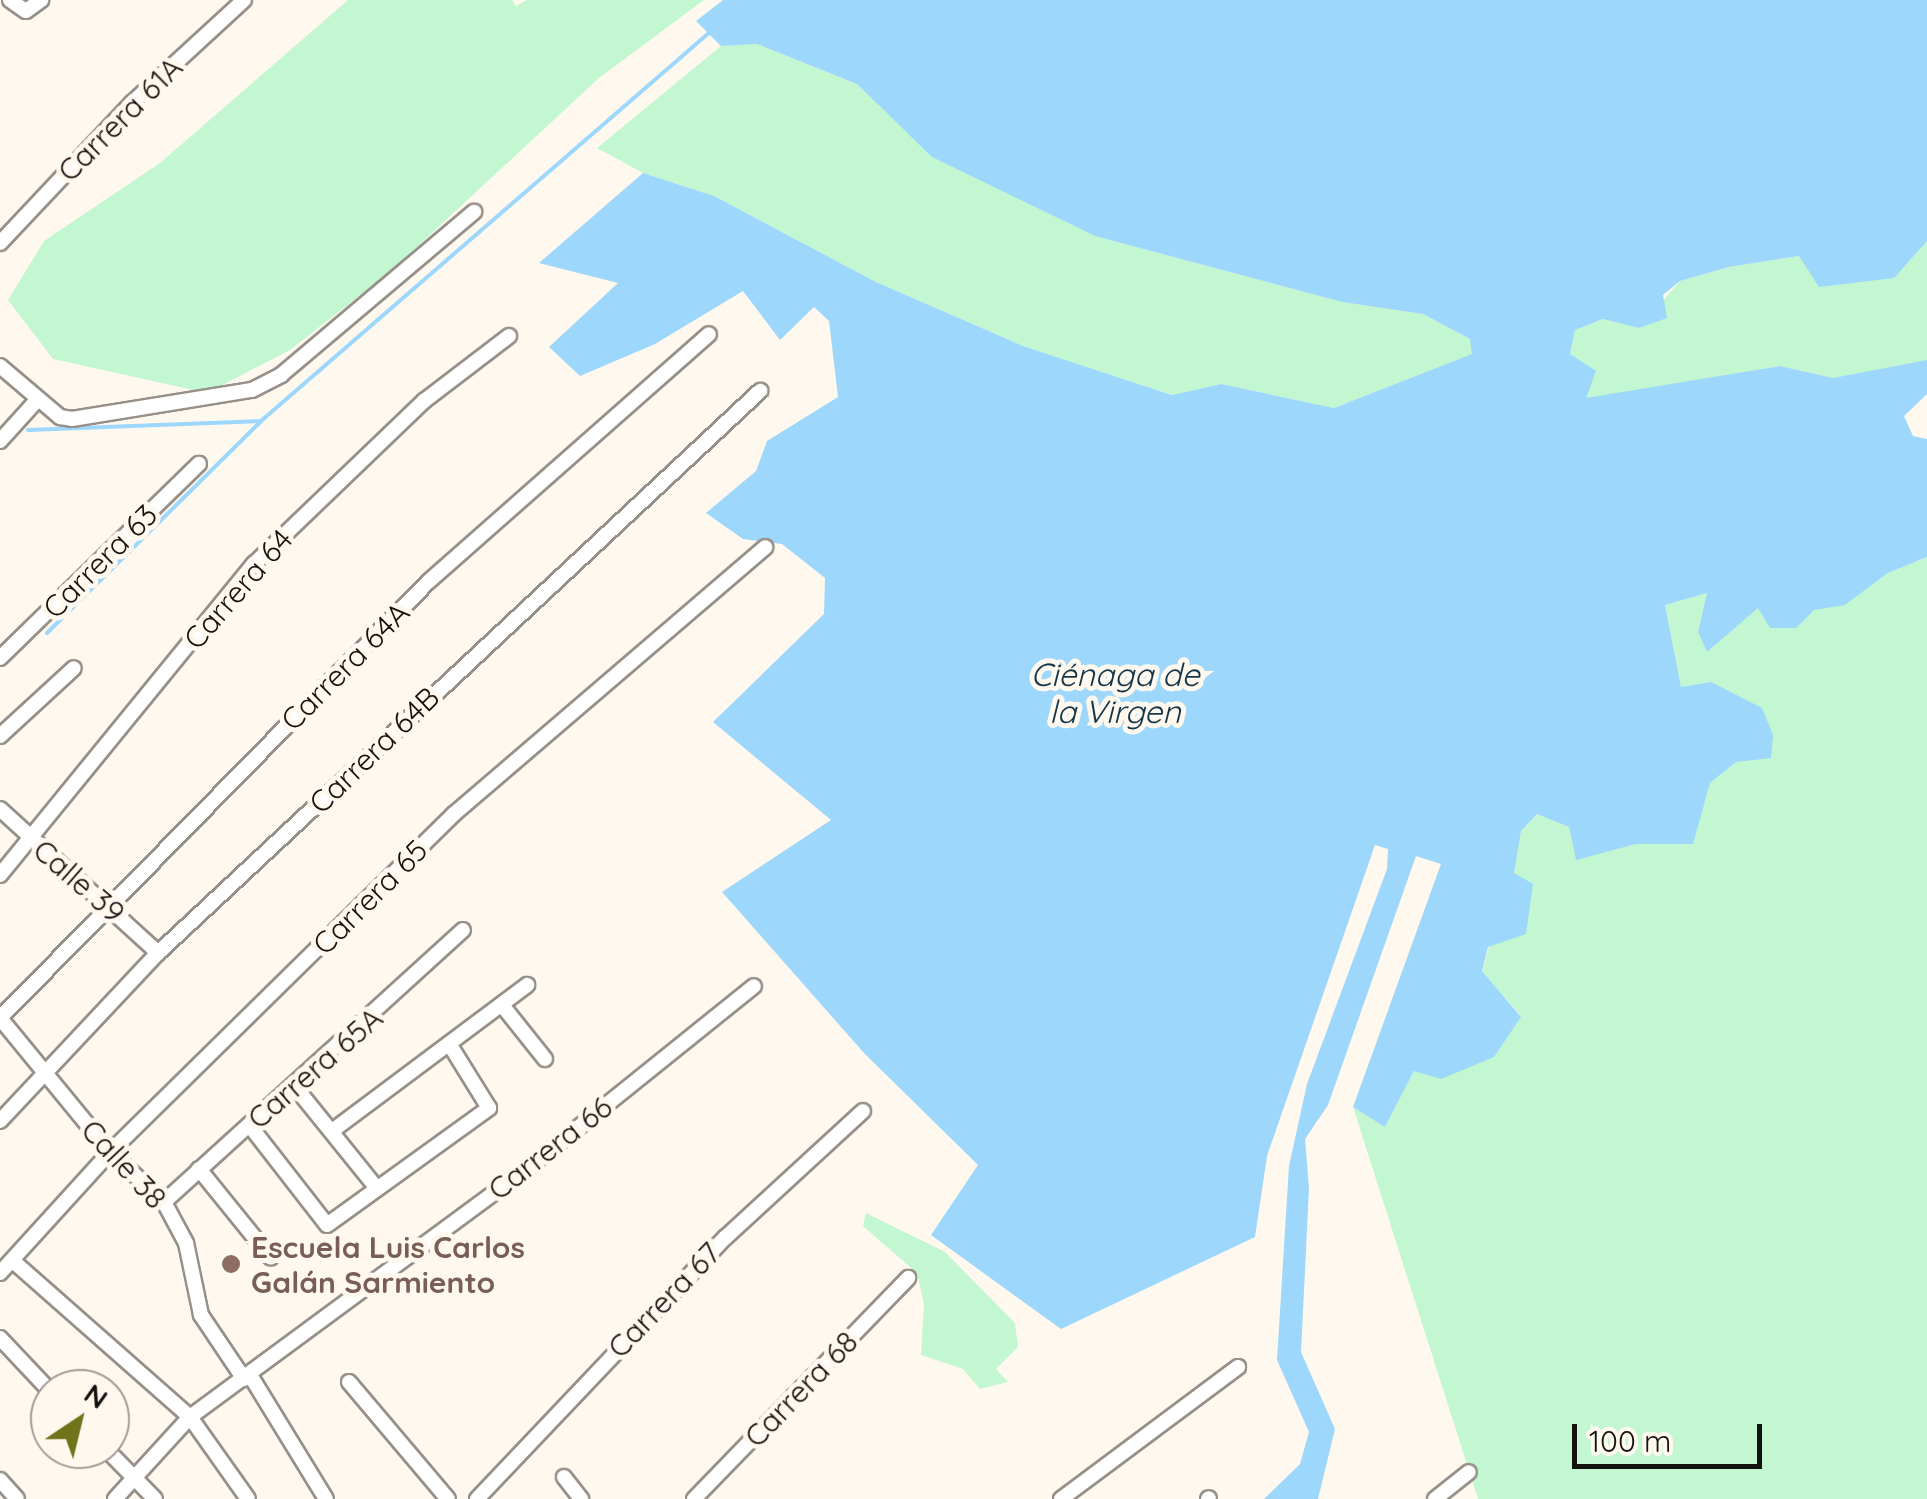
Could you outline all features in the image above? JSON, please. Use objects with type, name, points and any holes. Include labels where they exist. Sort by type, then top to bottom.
[{"type":"street","points":[[10,0],[26,11],[41,0]]},
{"type":"street","name":"Carrera 61A","points":[[0,243],[132,102],[244,0]]},
{"type":"street","points":[[0,366],[38,399],[72,419],[252,390],[282,376],[474,212]]},
{"type":"street","name":"Carrera 64A","points":[[0,1018],[429,581],[709,334]]},
{"type":"street","name":"Carrera 64","points":[[0,875],[254,564],[424,401],[509,336]]},
{"type":"street","name":"Carrera 64B","points":[[0,1121],[158,953],[760,391]]},
{"type":"street","points":[[0,441],[38,399]]},
{"type":"street","name":"Carrera 63","points":[[0,658],[200,464]]},
{"type":"street","name":"Carrera 65","points":[[0,1274],[110,1152],[454,814],[765,547]]},
{"type":"street","points":[[0,736],[74,668]]},
{"type":"street","name":"Calle 39","points":[[0,808],[158,953]]},
{"type":"street","name":"Carrera 65A","points":[[164,1202],[296,1088],[462,930]]},
{"type":"street","points":[[332,1131],[527,985]]},
{"type":"street","name":"Carrera 66","points":[[116,1499],[190,1417],[534,1163],[754,986]]},
{"type":"street","points":[[502,1005],[545,1060]]},
{"type":"street","name":"Calle 38","points":[[0,1018],[110,1152],[164,1202],[186,1243],[202,1315],[326,1499]]},
{"type":"street","points":[[250,1126],[328,1225],[489,1108],[450,1045]]},
{"type":"street","points":[[296,1088],[376,1187]]},
{"type":"street","name":"Carrera 67","points":[[477,1499],[726,1237],[862,1111]]},
{"type":"street","points":[[199,1169],[271,1258]]},
{"type":"street","points":[[12,1261],[190,1417],[248,1499]]},
{"type":"street","name":"Carrera 68","points":[[694,1499],[908,1278]]},
{"type":"street","points":[[0,1338],[30,1370]]},
{"type":"street","points":[[1060,1499],[1238,1367]]},
{"type":"street","points":[[348,1382],[448,1499]]},
{"type":"street","points":[[126,1469],[154,1499]]},
{"type":"street","points":[[1436,1499],[1469,1472]]},
{"type":"street","points":[[564,1477],[581,1499]]},
{"type":"street","points":[[0,1480],[17,1499]]},
{"type":"green space","points":[[348,0],[512,0],[516,6],[527,0],[704,0],[599,78],[391,271],[290,350],[207,393],[53,359],[8,300],[44,241],[160,163]]},
{"type":"green space","points":[[757,44],[857,84],[933,157],[1095,236],[1342,302],[1423,314],[1470,339],[1473,354],[1334,408],[1221,384],[1173,395],[1023,346],[876,282],[714,196],[643,173],[597,148],[721,46]]},
{"type":"green space","points":[[1927,241],[1927,360],[1918,365],[1833,378],[1780,366],[1585,399],[1570,354],[1574,330],[1604,319],[1639,328],[1680,281],[1729,267],[1799,256],[1893,278]]},
{"type":"green space","points":[[1927,557],[1927,1499],[1478,1499],[1353,1107],[1385,1127],[1414,1071],[1521,1016],[1482,972],[1521,831],[1537,814],[1569,827],[1576,859],[1636,844],[1692,844],[1710,783],[1736,762],[1681,688],[1665,605],[1707,593],[1698,632],[1707,652],[1758,607],[1845,605],[1888,573]]},
{"type":"green space","points":[[866,1213],[945,1252],[1015,1323],[1018,1347],[996,1369],[1008,1382],[980,1389],[963,1369],[921,1355],[924,1304],[917,1273],[863,1226]]},
{"type":"water","name":"Ciénaga de la Virgen","points":[[723,0],[1927,0],[1927,241],[1894,278],[1819,287],[1799,256],[1729,267],[1680,281],[1663,295],[1667,318],[1639,328],[1603,319],[1575,330],[1570,354],[1596,371],[1586,398],[1780,366],[1833,378],[1927,360],[1927,394],[1904,416],[1913,436],[1927,439],[1927,557],[1888,573],[1845,605],[1814,610],[1796,628],[1770,628],[1758,608],[1707,652],[1698,632],[1707,593],[1665,605],[1681,687],[1711,682],[1762,708],[1773,735],[1771,758],[1736,762],[1710,783],[1693,844],[1636,844],[1576,860],[1569,827],[1537,814],[1521,831],[1514,873],[1533,884],[1526,934],[1488,947],[1482,971],[1521,1017],[1494,1057],[1441,1079],[1414,1071],[1385,1127],[1353,1107],[1441,864],[1416,856],[1328,1105],[1305,1139],[1309,1188],[1301,1352],[1335,1429],[1318,1499],[1264,1499],[1300,1464],[1309,1432],[1277,1360],[1289,1166],[1307,1084],[1387,869],[1388,849],[1375,845],[1267,1156],[1255,1237],[1061,1329],[931,1235],[978,1165],[864,1053],[722,892],[831,820],[713,722],[824,614],[825,578],[782,544],[743,539],[706,513],[756,471],[767,441],[838,397],[829,321],[814,307],[780,340],[743,291],[655,344],[580,376],[549,347],[618,283],[539,263],[643,173],[714,196],[876,282],[1023,346],[1172,395],[1221,384],[1334,408],[1472,354],[1470,339],[1423,314],[1342,302],[1095,236],[932,157],[857,84],[757,44],[721,46],[696,21]]},
{"type":"waterway","points":[[47,633],[261,421],[710,32]]},
{"type":"waterway","points":[[28,430],[259,421]]},
{"type":"place","name":"Escuela Luis Carlos Galán Sarmiento","points":[[231,1264]]}]
